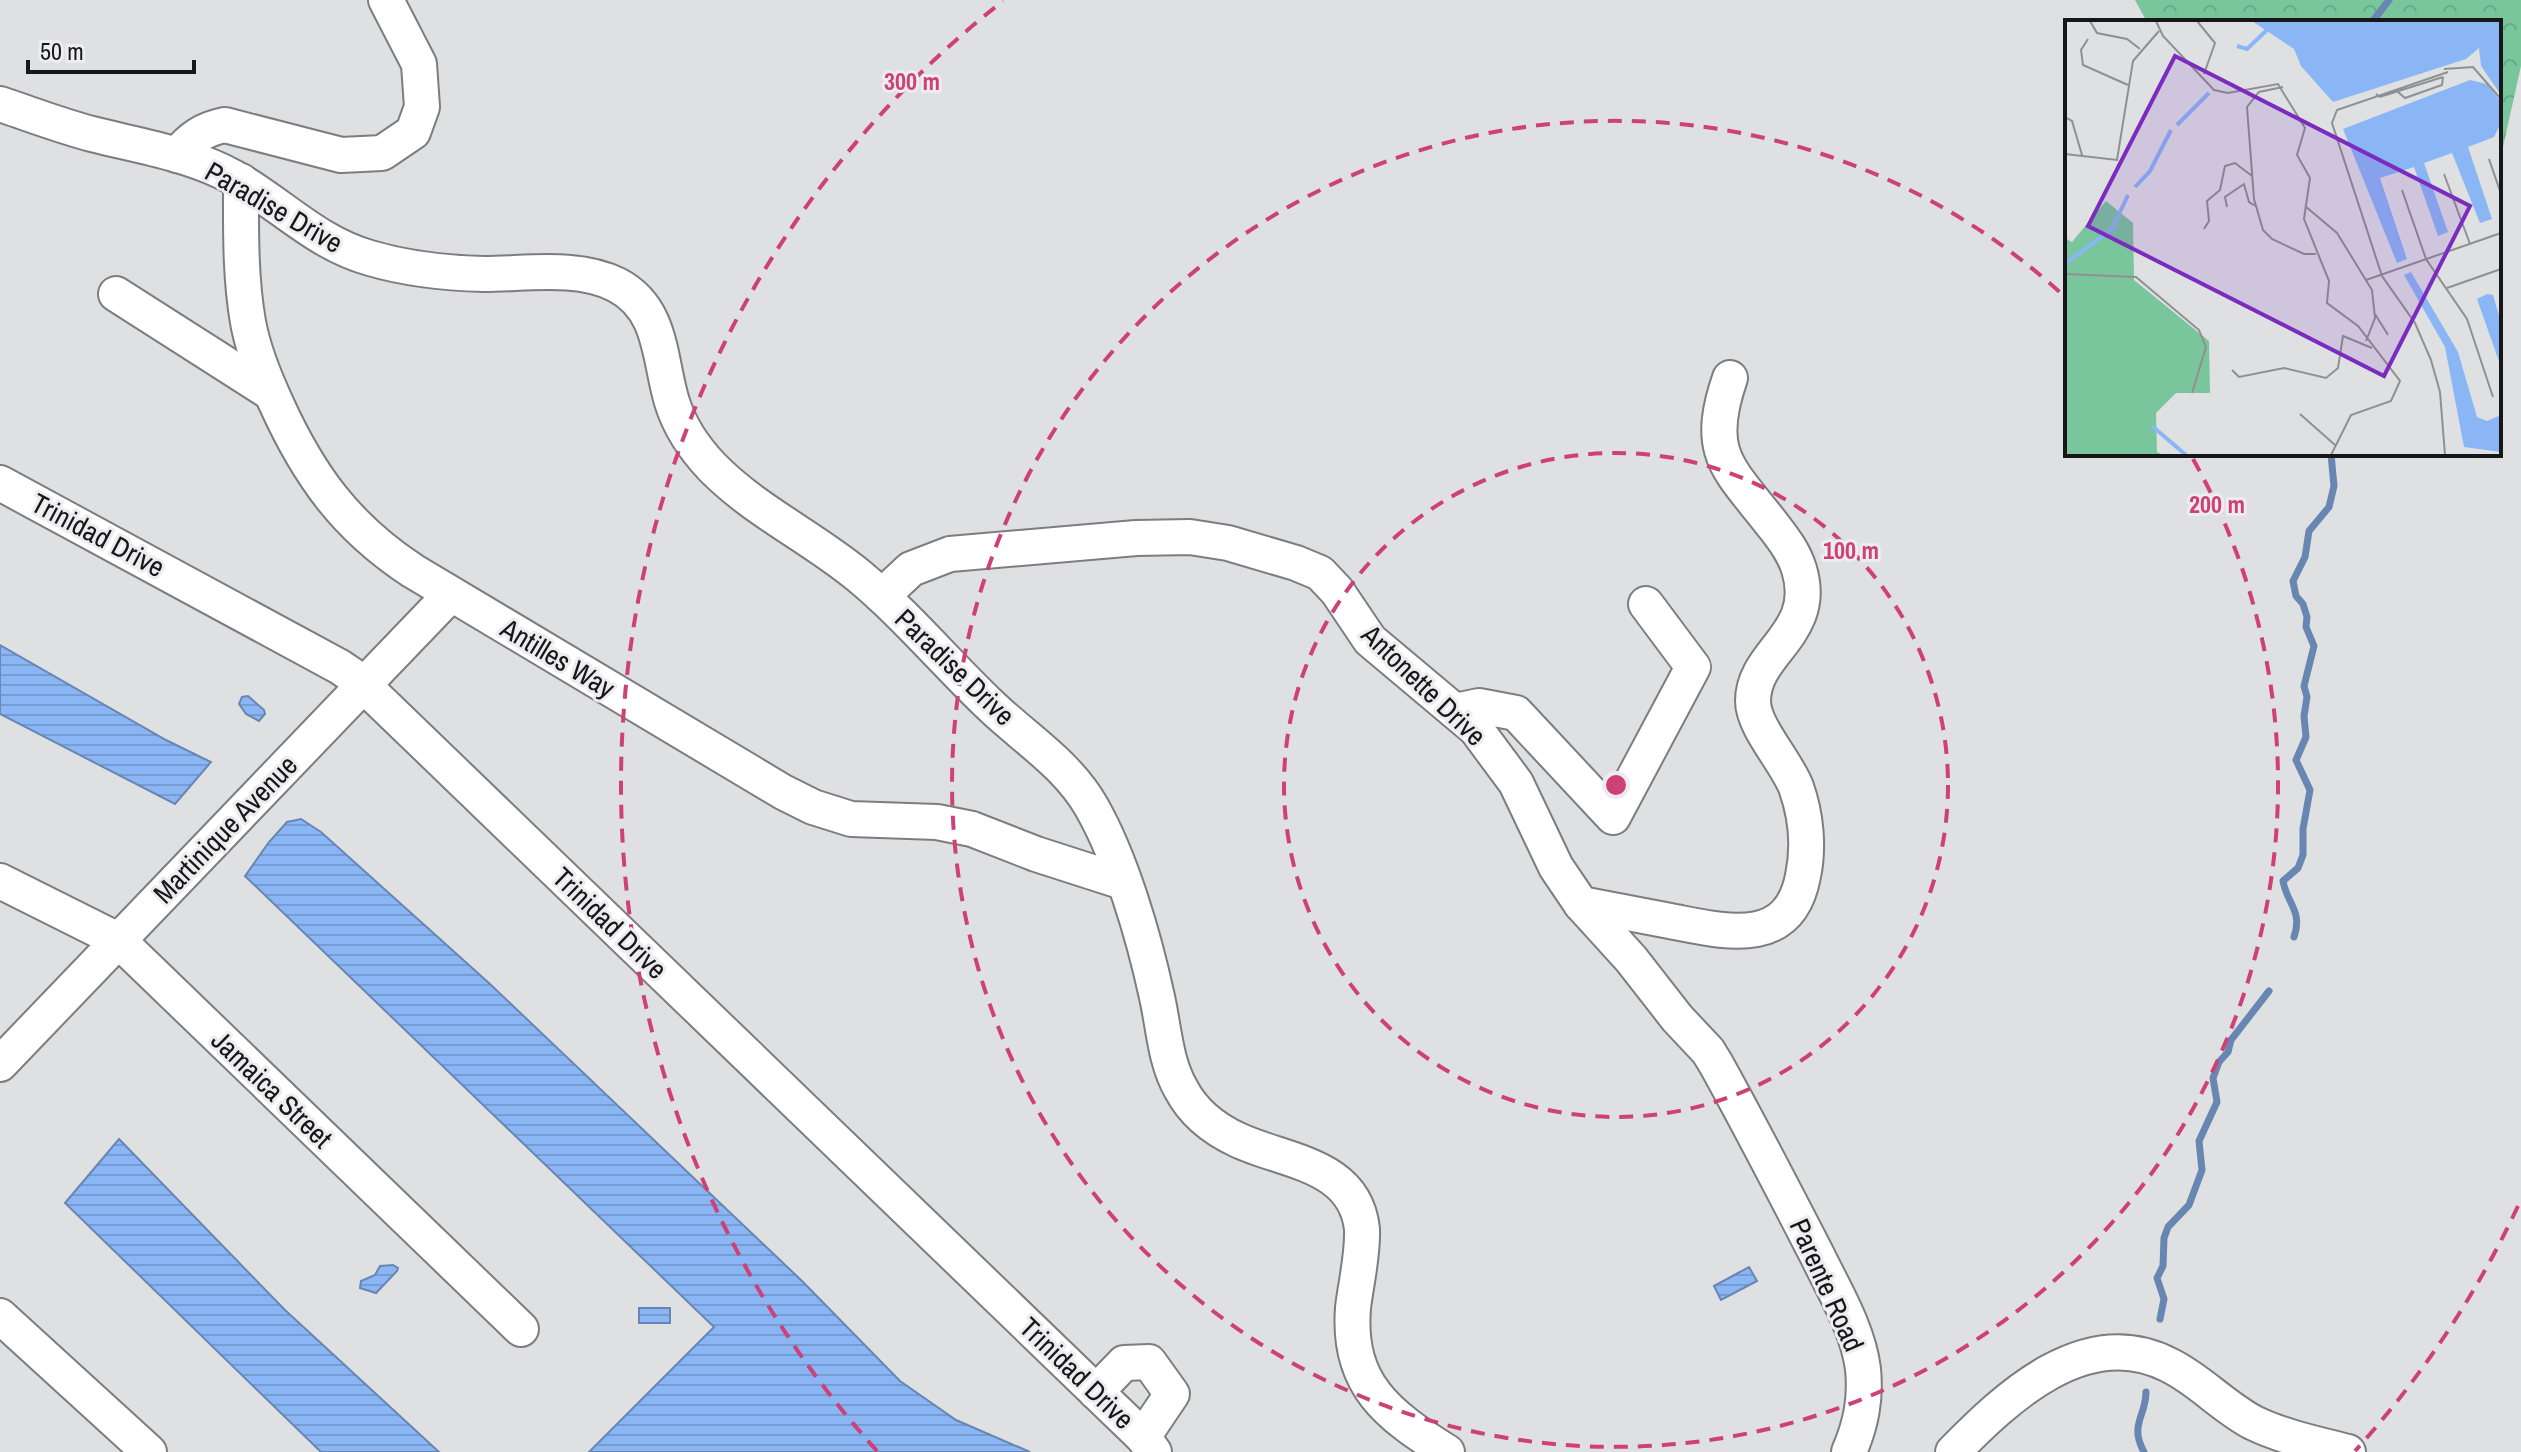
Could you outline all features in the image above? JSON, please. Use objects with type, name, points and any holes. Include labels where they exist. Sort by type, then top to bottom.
[{"type":"street","name":"Paradise Drive","points":[[177,155],[187,142],[206,129],[225,125],[341,155],[382,153],[413,132],[422,107],[419,64],[386,0]]},
{"type":"street","name":"Paradise Drive","points":[[0,104],[85,132],[177,155],[241,181],[331,243],[376,260],[424,270],[460,273],[587,275],[627,291],[652,321],[673,407],[690,441],[702,456],[735,489],[830,554],[882,596],[989,704],[1068,773],[1095,812],[1123,882],[1151,973],[1169,1059],[1183,1093],[1198,1112],[1217,1128],[1250,1145],[1317,1168],[1337,1181],[1352,1198],[1362,1229],[1353,1323],[1354,1348],[1361,1372],[1373,1394],[1390,1413],[1447,1452]]},
{"type":"street","name":"Antilles Way","points":[[241,181],[245,303],[252,342],[271,393],[300,452],[340,511],[377,546],[451,594],[813,807],[868,821],[955,825],[1123,882]]},
{"type":"street","points":[[116,294],[271,393]]},
{"type":"street","points":[[1581,904],[1721,931],[1746,932],[1759,930],[1781,917],[1797,896],[1802,882],[1807,851],[1801,804],[1790,775],[1756,716],[1753,699],[1764,669],[1797,621],[1802,579],[1790,548],[1732,471],[1720,449],[1719,414],[1730,378]]},
{"type":"street","name":"Trinidad Drive","points":[[0,483],[340,667],[364,685],[1149,1445]]},
{"type":"street","name":"Antonette Drive","points":[[882,596],[911,569],[935,558],[964,551],[1136,538],[1190,537],[1228,543],[1320,573],[1337,591],[1370,640],[1476,729],[1516,783],[1556,867],[1581,904],[1708,1051]]},
{"type":"street","name":"Martinique Avenue","points":[[0,1064],[451,594]]},
{"type":"street","points":[[1455,711],[1479,706],[1516,713],[1613,817],[1693,667],[1646,604]]},
{"type":"street","name":"Jamaica Street","points":[[0,881],[118,940],[521,1329]]},
{"type":"street","name":"Parente Road","points":[[1708,1051],[1773,1168],[1842,1306],[1860,1356],[1863,1415],[1849,1452]]},
{"type":"street","points":[[0,1316],[149,1452]]},
{"type":"street","points":[[1953,1452],[1992,1414],[2031,1383],[2065,1365],[2109,1352],[2141,1355],[2167,1363],[2237,1413],[2266,1440],[2348,1452]]},
{"type":"street","points":[[1096,1392],[1124,1363],[1149,1362],[1172,1394],[1149,1445]]},
{"type":"green space","points":[[2135,0],[2521,0],[2521,66],[2501,156],[2501,20],[2146,20]]},
{"type":"water","points":[[0,645],[166,740],[211,762],[175,804],[0,714]]},
{"type":"water","points":[[248,696],[264,710],[265,714],[259,721],[246,714],[239,704],[242,697]]},
{"type":"water","points":[[301,819],[321,832],[490,984],[802,1281],[900,1381],[956,1420],[1030,1452],[589,1452],[714,1327],[245,876],[287,822]]},
{"type":"water","points":[[119,1139],[285,1310],[439,1452],[321,1452],[65,1203]]},
{"type":"water","points":[[393,1265],[398,1268],[397,1271],[376,1293],[360,1288],[361,1281],[375,1275],[380,1266]]},
{"type":"water","points":[[1749,1267],[1757,1281],[1721,1300],[1714,1286]]},
{"type":"water","points":[[639,1308],[670,1308],[670,1323],[639,1323]]},
{"type":"waterway","points":[[2374,20],[2389,0]]},
{"type":"waterway","points":[[2294,937],[2296,914],[2283,881],[2298,868],[2303,855],[2303,829],[2310,790],[2296,760],[2306,737],[2304,716],[2307,697],[2304,686],[2314,646],[2306,627],[2303,604],[2296,596],[2293,581],[2305,557],[2309,531],[2329,507],[2334,486],[2331,456]]},
{"type":"waterway","points":[[2160,1319],[2164,1299],[2157,1278],[2163,1266],[2164,1238],[2168,1227],[2189,1205],[2202,1170],[2199,1141],[2217,1102],[2213,1078],[2219,1062],[2228,1052],[2231,1040],[2269,991]]},
{"type":"waterway","points":[[2144,1452],[2138,1427],[2146,1392]]}]
